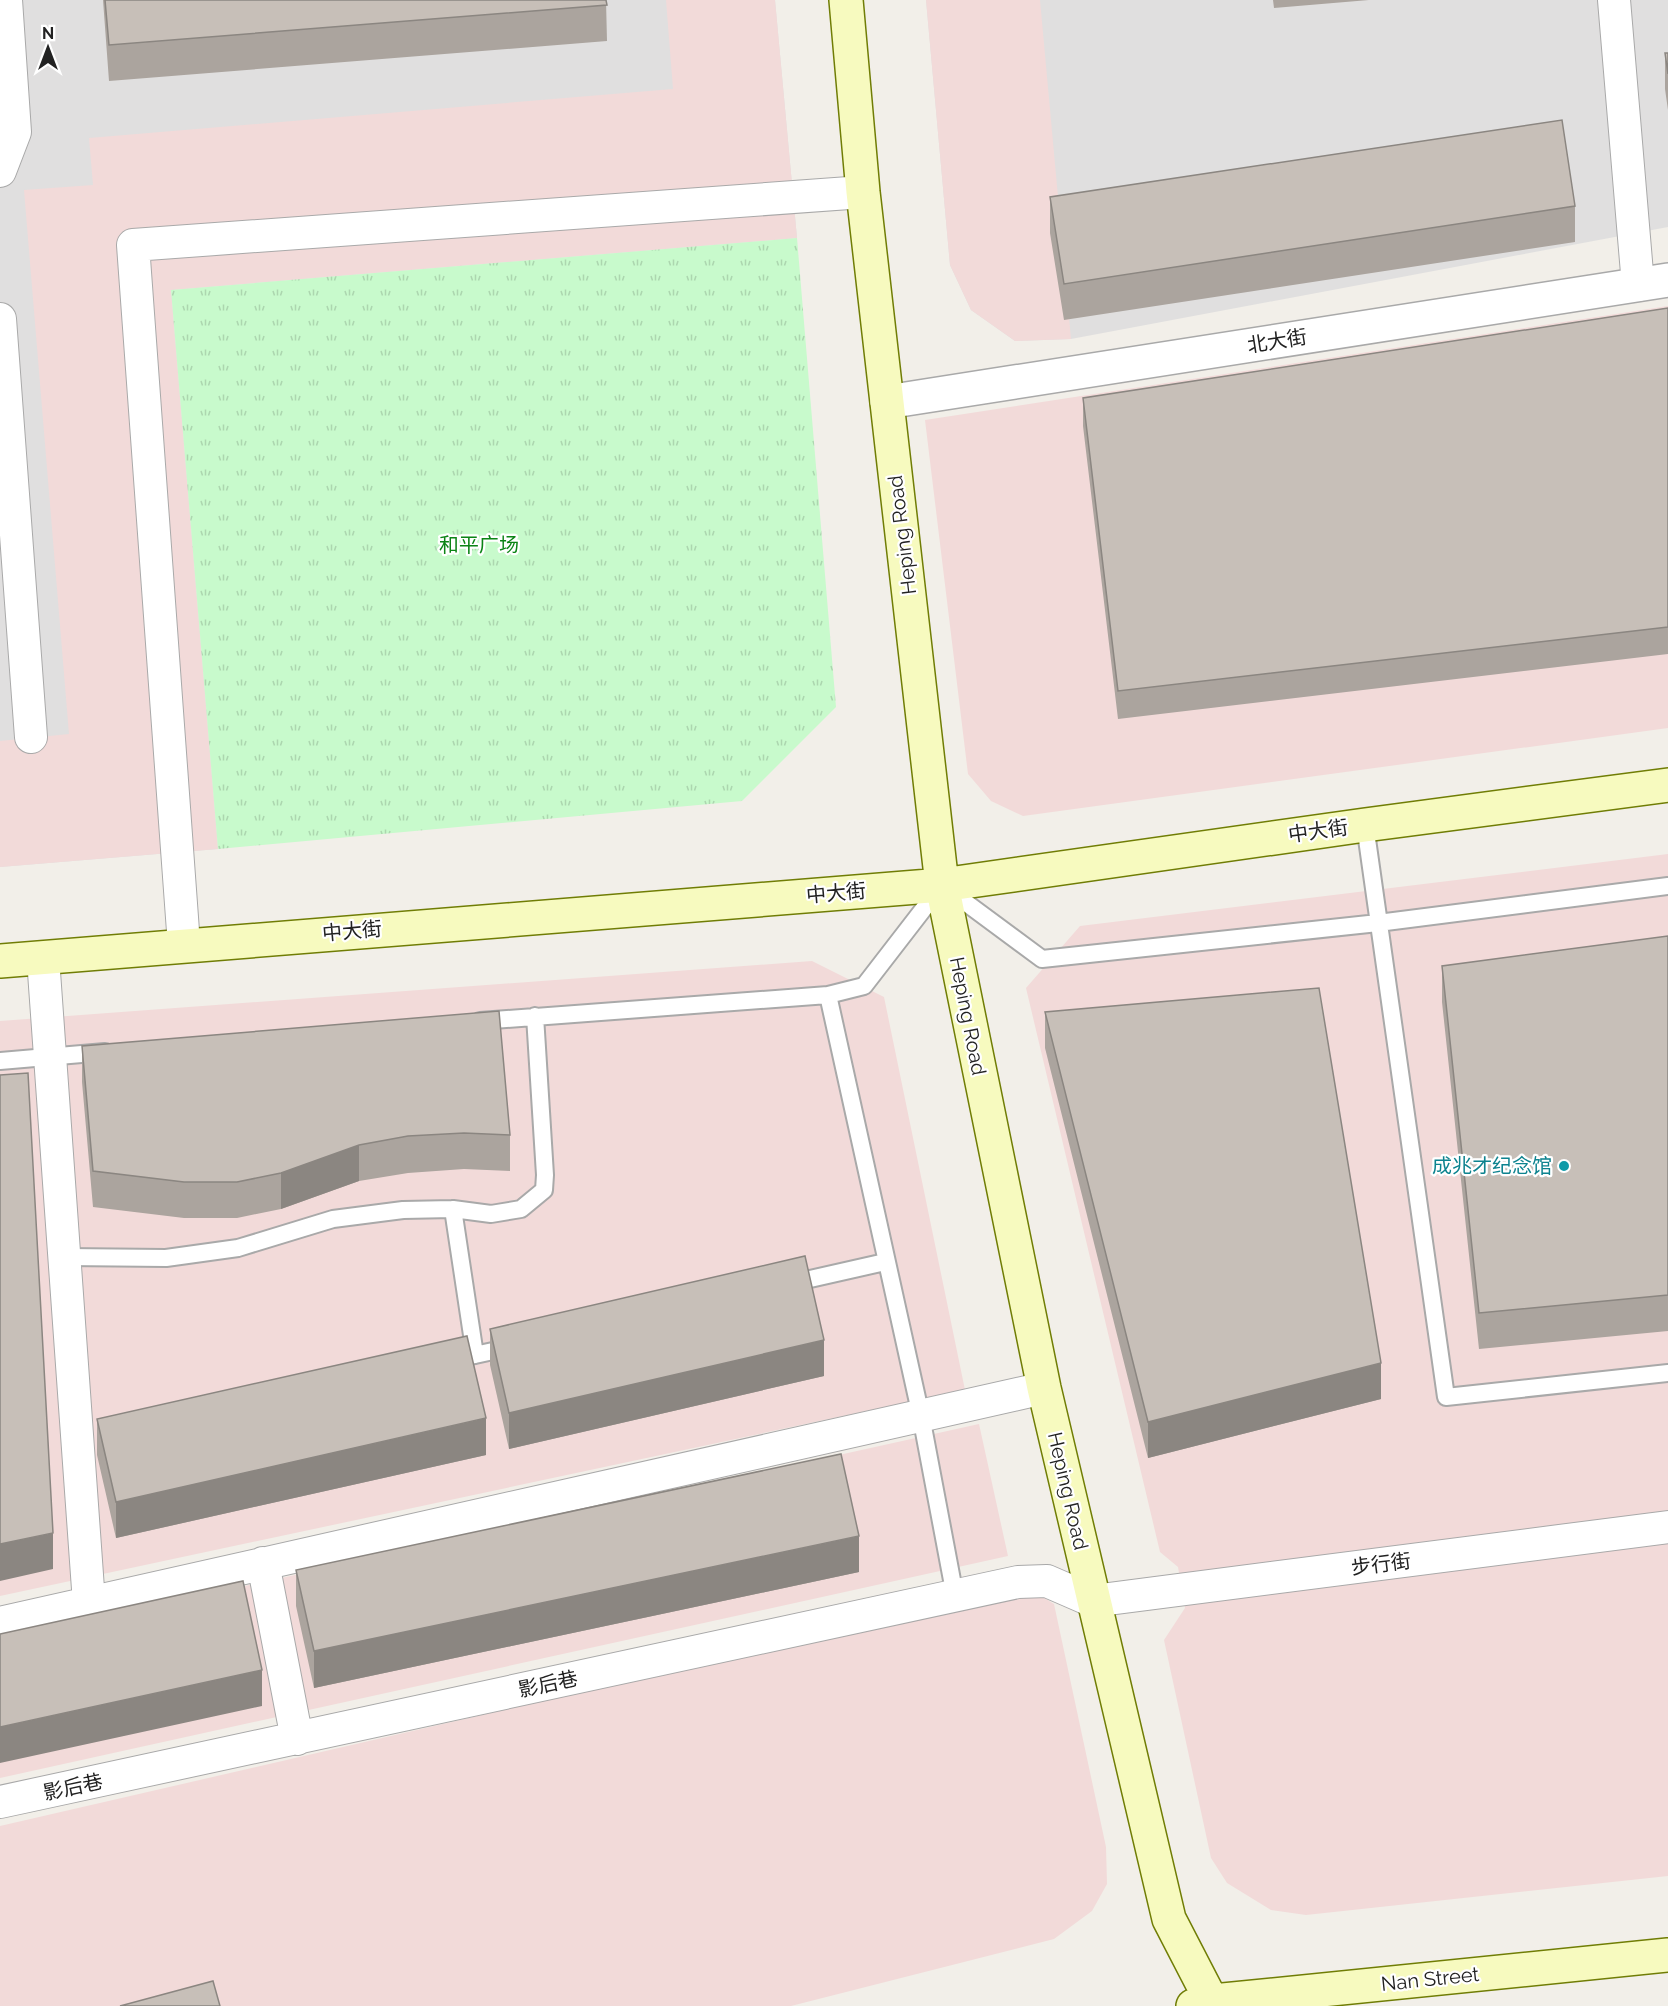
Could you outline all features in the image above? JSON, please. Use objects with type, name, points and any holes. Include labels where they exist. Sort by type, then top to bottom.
[{"type":"main road","name":"Heping Road","points":[[846,0],[863,192],[942,885],[1044,1388],[1093,1601],[1169,1919],[1206,2004]]},
{"type":"main road","name":"中大街","points":[[0,961],[942,885],[1668,785]]},
{"type":"main road","name":"Nan Street","points":[[1206,2004],[1668,1955]]},
{"type":"street","points":[[0,171],[15,132],[6,0]]},
{"type":"street","points":[[1614,0],[1653,283]]},
{"type":"street","points":[[184,945],[133,245],[863,192]]},
{"type":"street","name":"北大街","points":[[886,402],[1653,283]]},
{"type":"street","points":[[0,319],[31,737]]},
{"type":"street","points":[[43,958],[65,1257],[84,1437],[89,1603]]},
{"type":"street","points":[[0,1623],[1044,1388]]},
{"type":"street","name":"步行街","points":[[1093,1601],[1668,1527]]},
{"type":"street","points":[[263,1563],[297,1739]]},
{"type":"street","name":"影后巷","points":[[0,1802],[1018,1582],[1047,1581],[1093,1601]]},
{"type":"lane","points":[[1365,825],[1446,1397],[1668,1373]]},
{"type":"lane","points":[[464,1022],[828,995],[864,986],[942,885],[1042,959],[1378,923],[1668,886]]},
{"type":"lane","points":[[828,995],[885,1262],[921,1416],[955,1596]]},
{"type":"lane","points":[[65,1257],[166,1258],[238,1248],[333,1219],[403,1210],[453,1209],[491,1214],[521,1209],[544,1190],[535,1016]]},
{"type":"lane","points":[[0,1061],[121,1051]]},
{"type":"lane","points":[[453,1209],[475,1356]]},
{"type":"lane","points":[[771,1288],[885,1262]]},
{"type":"lane","points":[[440,1363],[532,1342]]},
{"type":"shaded area","points":[[0,0],[775,0],[797,238],[171,290],[218,849],[0,867]]},
{"type":"shaded area","points":[[666,0],[775,0],[797,238],[171,290],[218,849],[0,867],[0,741],[69,734],[24,190],[93,185],[89,138],[673,89]]},
{"type":"shaded area","points":[[926,0],[1668,0],[1668,227],[1071,339],[1015,341],[971,310],[950,265]]},
{"type":"shaded area","points":[[926,0],[1040,0],[1071,339],[1015,341],[971,310],[950,265]]},
{"type":"shaded area","points":[[1668,306],[1668,728],[1023,816],[991,801],[968,774],[925,420]]},
{"type":"shaded area","points":[[1668,854],[1668,1876],[1306,1915],[1271,1910],[1227,1883],[1211,1858],[1164,1640],[1185,1608],[1178,1567],[1160,1552],[1026,988],[1080,926]]},
{"type":"shaded area","points":[[812,961],[884,997],[965,1390],[0,1596],[0,1021]]},
{"type":"shaded area","points":[[979,1424],[1008,1556],[0,1778],[0,1640]]},
{"type":"shaded area","points":[[1038,1594],[1054,1604],[1106,1847],[1107,1884],[1092,1911],[1054,1939],[791,2006],[0,2006],[0,1826],[547,1700]]},
{"type":"green space","name":"和平广场","points":[[797,238],[836,707],[742,801],[218,849],[171,290]]},
{"type":"building","points":[[105,0],[606,0],[607,5],[109,45]]},
{"type":"building","points":[[1665,53],[1668,53],[1668,74]]},
{"type":"building","points":[[1562,120],[1575,206],[1064,284],[1050,197]]},
{"type":"building","points":[[1668,308],[1668,627],[1118,691],[1083,398]]},
{"type":"building","name":"成兆才纪念馆","points":[[1668,936],[1668,1295],[1479,1313],[1442,966]]},
{"type":"building","points":[[1319,988],[1381,1363],[1148,1422],[1045,1012]]},
{"type":"building","points":[[499,1011],[510,1135],[464,1133],[408,1136],[359,1145],[281,1173],[237,1182],[184,1182],[93,1171],[82,1046]]},
{"type":"building","points":[[28,1073],[53,1533],[0,1544],[0,1075]]},
{"type":"building","points":[[805,1256],[824,1340],[509,1413],[490,1329]]},
{"type":"building","points":[[467,1336],[486,1418],[116,1502],[97,1419]]},
{"type":"building","points":[[841,1454],[859,1536],[314,1651],[296,1570]]},
{"type":"building","points":[[243,1581],[262,1670],[0,1727],[0,1634]]},
{"type":"building","points":[[213,1981],[220,2006],[120,2006]]},
{"type":"place","name":"成兆才纪念馆","points":[[1564,1166]]}]
